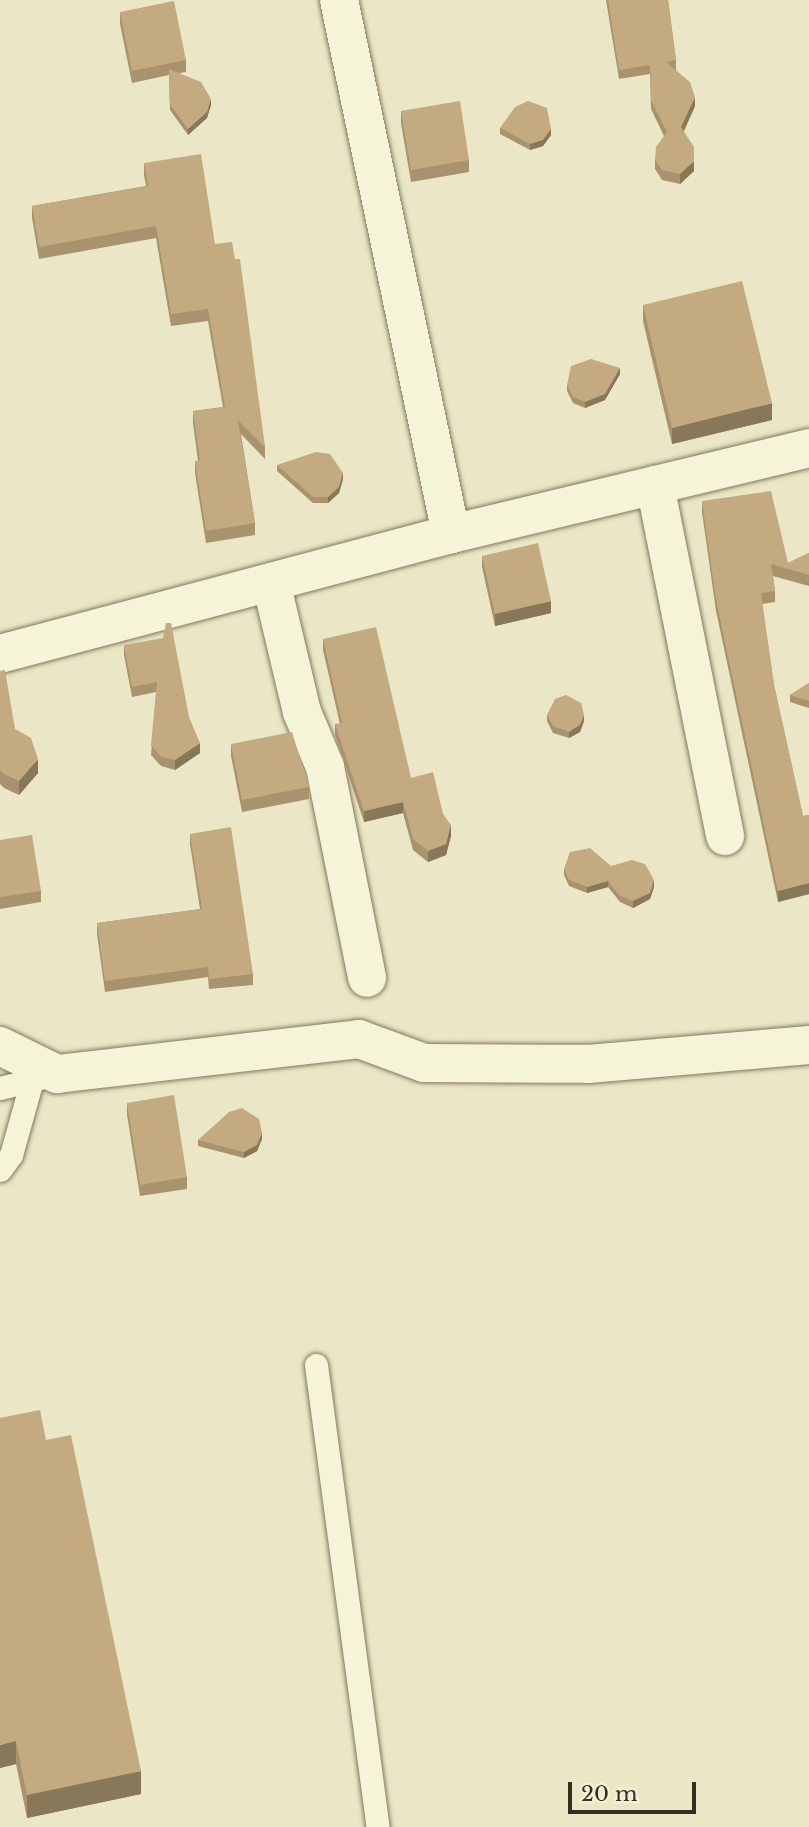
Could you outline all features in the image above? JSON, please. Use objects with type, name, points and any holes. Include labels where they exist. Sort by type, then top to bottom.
[{"type":"street","points":[[339,0],[451,534]]},
{"type":"street","points":[[0,654],[451,534],[809,448]]},
{"type":"street","points":[[655,485],[725,836]]},
{"type":"street","points":[[271,582],[302,712],[325,766],[367,978]]},
{"type":"street","points":[[0,1046],[45,1077],[359,1039],[424,1063],[588,1064],[809,1045]]},
{"type":"lane","points":[[0,1088],[45,1077]]},
{"type":"lane","points":[[0,1170],[11,1155],[45,1077]]},
{"type":"lane","points":[[316,1365],[378,1827]]},
{"type":"building","points":[[608,0],[668,0],[676,60],[666,62],[690,82],[695,97],[681,127],[694,147],[694,161],[680,174],[662,170],[655,160],[656,147],[667,132],[651,100],[650,65],[619,70]]},
{"type":"building","points":[[174,1],[186,60],[132,71],[120,12]]},
{"type":"building","points":[[169,69],[201,82],[211,99],[207,112],[188,129],[170,104]]},
{"type":"building","points":[[460,101],[469,160],[411,170],[401,111]]},
{"type":"building","points":[[528,101],[547,108],[551,129],[543,140],[530,144],[500,128],[515,107]]},
{"type":"building","points":[[201,154],[215,244],[232,242],[235,259],[240,259],[265,447],[238,420],[255,523],[206,531],[195,461],[200,460],[193,411],[225,407],[208,309],[171,314],[156,226],[39,247],[32,206],[148,186],[144,163]]},
{"type":"building","points":[[742,281],[772,403],[672,428],[643,305]]},
{"type":"building","points":[[591,359],[620,368],[605,394],[585,402],[573,397],[567,385],[571,366]]},
{"type":"building","points":[[316,452],[330,454],[343,473],[339,487],[328,497],[313,497],[277,465]]},
{"type":"building","points":[[771,491],[788,563],[809,553],[809,575],[771,564],[775,591],[761,593],[774,685],[803,816],[809,815],[809,883],[778,891],[716,600],[702,501]]},
{"type":"building","points":[[538,543],[551,601],[495,614],[482,556]]},
{"type":"building","points":[[166,623],[171,623],[189,717],[200,743],[175,760],[161,757],[151,745],[157,682],[132,687],[124,645],[163,638]]},
{"type":"building","points":[[376,627],[411,778],[433,772],[443,814],[451,825],[446,844],[428,851],[413,839],[403,802],[364,811],[335,724],[342,723],[323,639]]},
{"type":"building","points":[[5,670],[15,729],[31,738],[38,759],[19,781],[0,770],[0,671]]},
{"type":"building","points":[[809,683],[809,701],[790,695]]},
{"type":"building","points":[[566,695],[581,703],[584,715],[580,725],[569,732],[553,726],[547,715],[555,699]]},
{"type":"building","points":[[292,732],[309,787],[242,800],[231,744]]},
{"type":"building","points":[[231,827],[253,974],[209,979],[208,967],[105,981],[97,923],[202,909],[190,834]]},
{"type":"building","points":[[32,835],[41,891],[0,897],[0,840]]},
{"type":"building","points":[[590,848],[611,866],[632,860],[645,864],[654,880],[650,893],[633,901],[620,896],[608,881],[587,887],[569,880],[564,869],[570,852]]},
{"type":"building","points":[[174,1095],[187,1177],[140,1185],[127,1103]]},
{"type":"building","points":[[242,1108],[259,1119],[262,1133],[257,1145],[244,1152],[198,1140],[229,1112]]},
{"type":"building","points":[[40,1410],[46,1440],[71,1435],[141,1771],[27,1795],[16,1741],[0,1745],[0,1418]]}]
